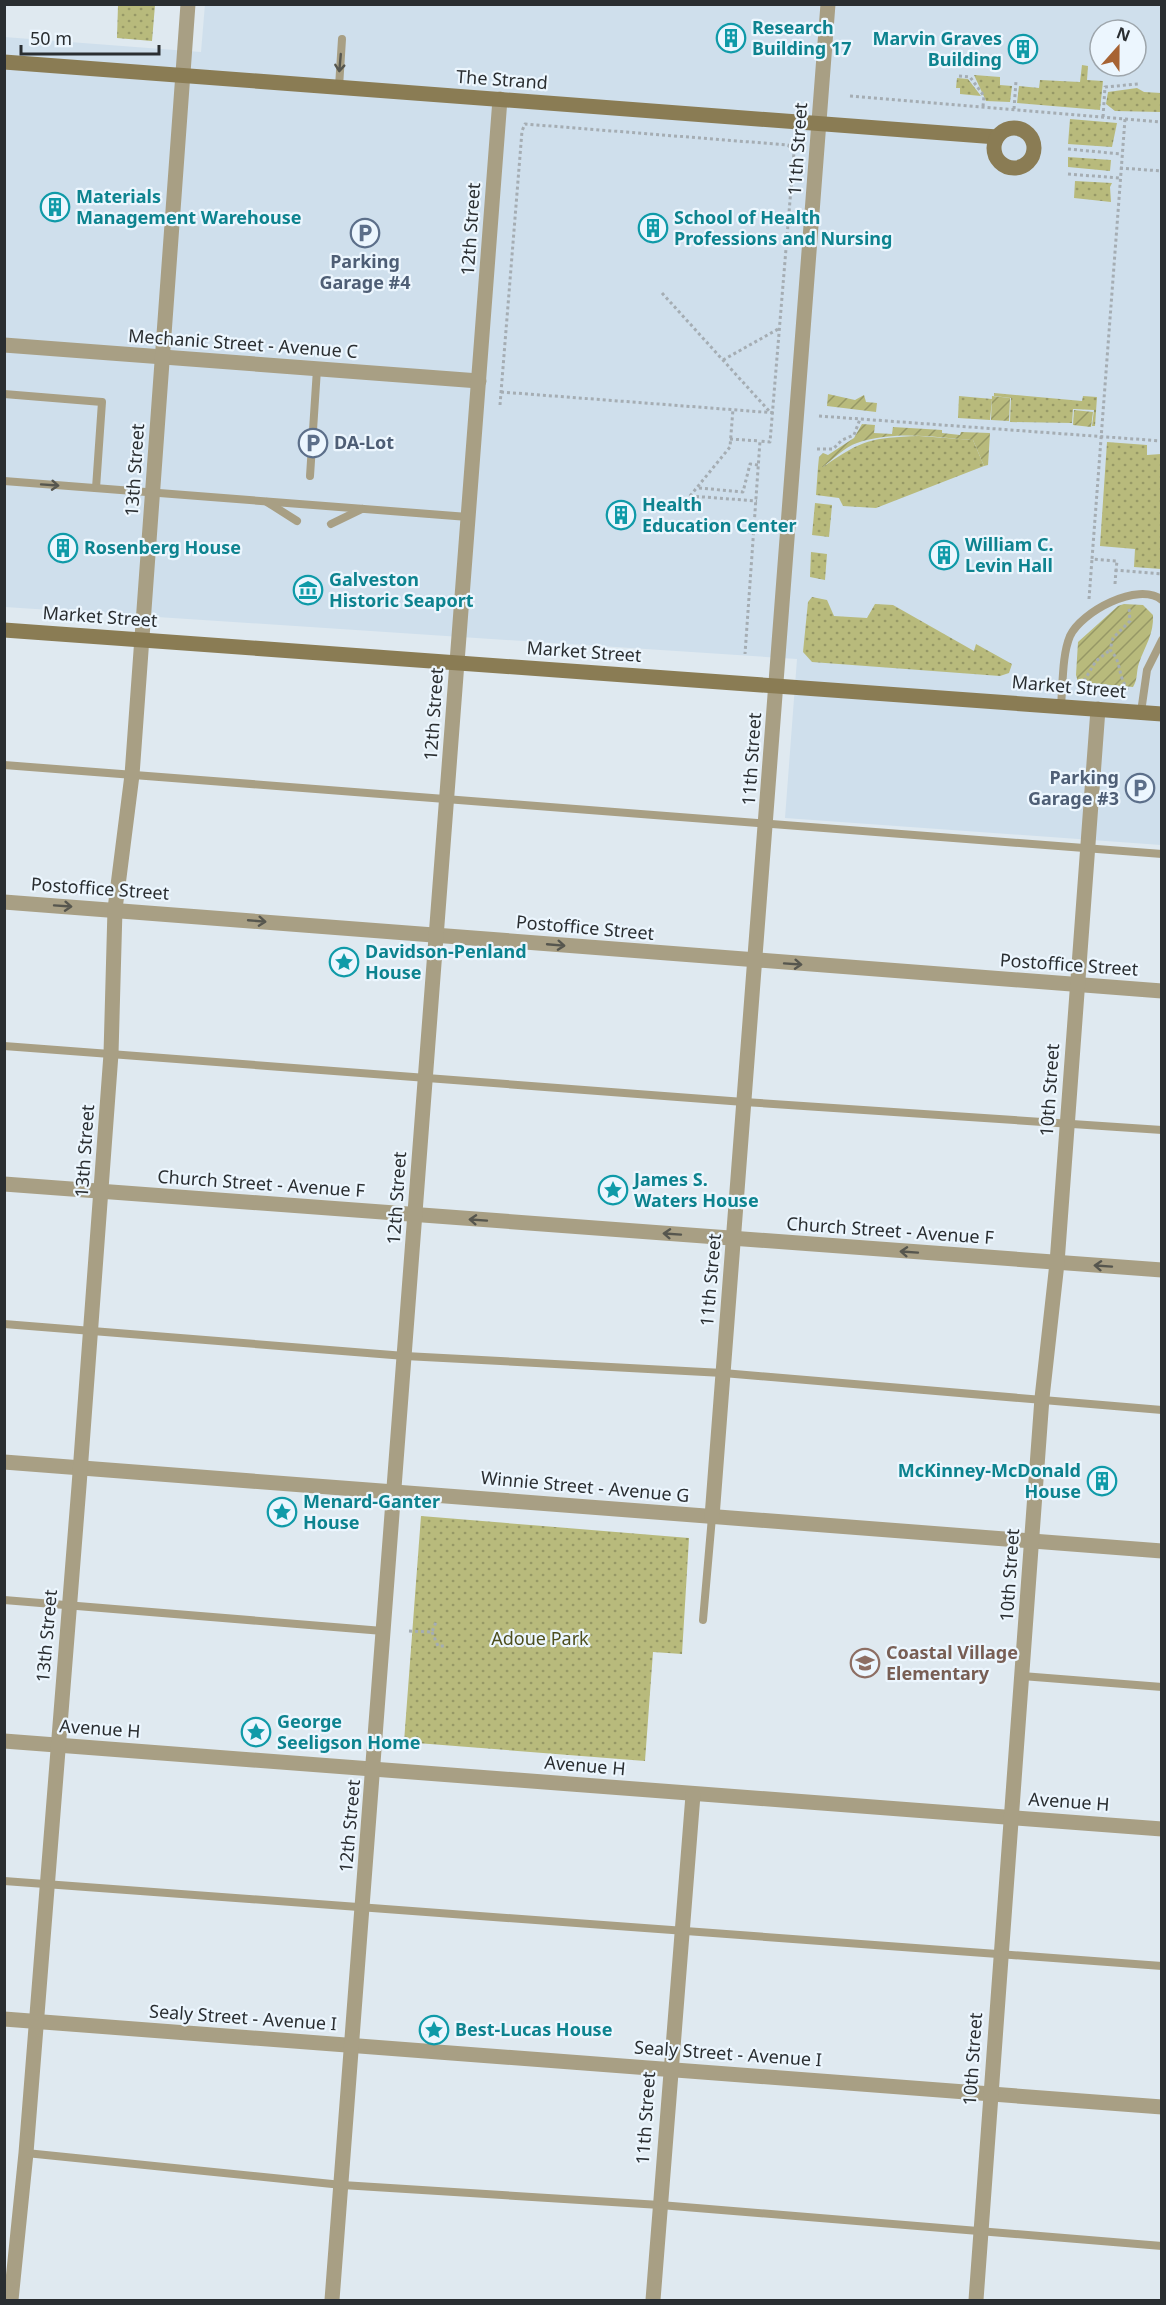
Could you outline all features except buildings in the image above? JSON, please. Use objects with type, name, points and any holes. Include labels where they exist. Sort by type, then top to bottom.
[{"type":"main road","name":"The Strand","points":[[4,62],[997,137]]},
{"type":"main road","name":"Market Street","points":[[4,630],[457,664],[777,684],[1161,714]]},
{"type":"street","name":"13th Street","points":[[10,2301],[26,2153],[91,1331],[111,1054],[115,909],[132,775],[188,4]]},
{"type":"street","name":"11th Street","points":[[712,1517],[828,4]]},
{"type":"street","name":"12th Street","points":[[332,2301],[375,1769],[500,99]]},
{"type":"street","name":"Mechanic Street - Avenue C","points":[[4,345],[479,381]]},
{"type":"street","name":"10th Street","points":[[976,2301],[1042,1398],[1057,1263],[1098,709]]},
{"type":"street","name":"Postoffice Street","points":[[4,902],[115,909],[755,962],[1161,991]]},
{"type":"street","name":"Church Street - Avenue F","points":[[4,1184],[1161,1270]]},
{"type":"street","name":"Winnie Street - Avenue G","points":[[4,1462],[712,1517],[1032,1539],[1161,1551]]},
{"type":"street","name":"Avenue H","points":[[4,1741],[693,1795],[1161,1828]]},
{"type":"street","name":"11th Street","points":[[653,2301],[669,2069],[693,1795]]},
{"type":"street","name":"Sealy Street - Avenue I","points":[[4,2019],[1161,2107]]},
{"type":"lane","points":[[339,87],[342,39]]},
{"type":"lane","points":[[310,476],[317,369]]},
{"type":"lane","points":[[4,394],[102,402],[96,488]]},
{"type":"lane","points":[[4,481],[468,517]]},
{"type":"lane","points":[[265,501],[297,521]]},
{"type":"lane","points":[[331,524],[363,509]]},
{"type":"lane","points":[[1060,705],[1068,645],[1075,628],[1118,598],[1130,595],[1160,598]]},
{"type":"lane","points":[[1141,712],[1148,670],[1161,640]]},
{"type":"lane","points":[[4,765],[1161,854]]},
{"type":"lane","points":[[4,1046],[744,1102],[1161,1130]]},
{"type":"lane","points":[[4,1324],[405,1356],[723,1373],[1042,1398],[1161,1410]]},
{"type":"lane","points":[[703,1620],[712,1517]]},
{"type":"lane","points":[[4,1600],[385,1631]]},
{"type":"lane","points":[[1022,1676],[1161,1687]]},
{"type":"lane","points":[[4,1881],[1161,1966]]},
{"type":"lane","points":[[26,2153],[342,2186],[660,2205],[1161,2246]]},
{"type":"path","points":[[959,76],[970,77],[984,96],[983,106]]},
{"type":"path","points":[[1014,109],[1016,81]]},
{"type":"path","points":[[1103,117],[1105,87],[1138,84]]},
{"type":"path","points":[[850,96],[1161,122]]},
{"type":"path","points":[[1089,601],[1125,119]]},
{"type":"path","points":[[500,405],[522,131],[525,124],[788,145],[794,152],[770,442],[730,439]]},
{"type":"path","points":[[1068,149],[1121,154]]},
{"type":"path","points":[[1120,168],[1161,171]]},
{"type":"path","points":[[1068,174],[1119,178]]},
{"type":"path","points":[[662,293],[773,412]]},
{"type":"path","points":[[723,360],[780,328]]},
{"type":"path","points":[[501,392],[773,412]]},
{"type":"path","points":[[733,410],[730,439],[723,458],[690,496],[757,501]]},
{"type":"path","points":[[819,416],[1161,441]]},
{"type":"path","points":[[817,449],[833,449],[842,440],[854,435],[860,419]]},
{"type":"path","points":[[745,654],[760,441]]},
{"type":"path","points":[[698,488],[743,492],[750,464],[758,465]]},
{"type":"path","points":[[1092,559],[1117,561],[1115,584]]},
{"type":"path","points":[[1116,570],[1161,574]]},
{"type":"path","points":[[1081,686],[1096,661],[1110,650],[1113,638],[1130,621],[1129,605]]},
{"type":"path","points":[[1110,650],[1115,655],[1120,680],[1128,690]]},
{"type":"path","points":[[436,1622],[432,1632],[438,1646],[446,1646]]},
{"type":"path","points":[[409,1630],[432,1632]]},
{"type":"shaded area","points":[[205,4],[1161,5],[1161,845],[785,818],[797,659],[5,607],[4,37],[201,52]]},
{"type":"green space","points":[[118,5],[155,5],[152,41],[117,38]]},
{"type":"green space","points":[[1082,65],[1088,66],[1087,80],[1103,81],[1100,110],[1017,103],[1019,86],[1039,88],[1040,80],[1080,82]]},
{"type":"green space","points":[[974,75],[1000,77],[1000,85],[1012,86],[1010,102],[986,101]]},
{"type":"green space","points":[[957,78],[968,79],[981,96],[960,94],[960,88],[956,88]]},
{"type":"green space","points":[[1137,88],[1144,92],[1161,93],[1161,112],[1115,111],[1106,104],[1108,92]]},
{"type":"green space","points":[[1070,119],[1117,123],[1112,147],[1068,144]]},
{"type":"green space","points":[[1068,157],[1111,160],[1110,171],[1068,167]]},
{"type":"green space","points":[[1075,181],[1112,183],[1111,202],[1074,198]]},
{"type":"green space","points":[[994,393],[1082,401],[1083,396],[1097,397],[1095,426],[1092,426],[1094,410],[1073,409],[1072,423],[1010,422],[1011,398],[994,396]]},
{"type":"green space","points":[[828,394],[855,400],[864,395],[866,402],[877,403],[876,412],[827,406]]},
{"type":"green space","points":[[959,396],[992,399],[990,420],[958,418]]},
{"type":"green space","points":[[992,396],[1010,398],[1009,421],[991,420]]},
{"type":"green space","points":[[1074,410],[1093,412],[1091,427],[1073,425]]},
{"type":"green space","points":[[862,424],[875,425],[874,433],[892,434],[893,427],[942,430],[942,433],[960,435],[961,432],[990,433],[988,465],[984,466],[973,440],[900,436],[857,443],[823,467],[818,467],[819,457],[823,453],[828,455],[854,438]]},
{"type":"green space","points":[[919,436],[973,440],[984,466],[876,508],[843,506],[839,498],[816,495],[818,467],[823,467],[858,445],[878,439]]},
{"type":"green space","points":[[1107,442],[1147,445],[1147,455],[1161,454],[1161,569],[1134,567],[1135,549],[1100,546]]},
{"type":"green space","points":[[815,503],[832,505],[829,537],[812,535]]},
{"type":"green space","points":[[811,552],[827,554],[825,580],[810,577]]},
{"type":"green space","points":[[812,597],[827,600],[834,616],[867,618],[875,604],[893,605],[974,651],[976,644],[1012,664],[1009,673],[1000,676],[812,662],[803,652],[808,602]]},
{"type":"green space","points":[[1143,605],[1153,615],[1151,634],[1139,663],[1133,687],[1078,682],[1076,675],[1078,642],[1118,606]]},
{"type":"green space","name":"Adoue Park","points":[[421,1516],[689,1538],[682,1654],[653,1652],[645,1761],[404,1742]]},
{"type":"place","name":"Research Building 17","points":[[731,38]]},
{"type":"place","name":"Marvin Graves Building","points":[[1023,49]]},
{"type":"place","name":"Materials Management Warehouse","points":[[55,207]]},
{"type":"place","name":"School of Health Professions and Nursing","points":[[653,228]]},
{"type":"place","name":"Parking Garage #4","points":[[365,233]]},
{"type":"place","name":"DA-Lot","points":[[313,443]]},
{"type":"place","name":"Health Education Center","points":[[621,515]]},
{"type":"place","name":"Rosenberg House","points":[[63,548]]},
{"type":"place","name":"William C. Levin Hall","points":[[944,555]]},
{"type":"place","name":"Galveston Historic Seaport","points":[[308,590]]},
{"type":"place","name":"Parking Garage #3","points":[[1140,788]]},
{"type":"place","name":"Davidson-Penland House","points":[[344,962]]},
{"type":"place","name":"James S. Waters House","points":[[613,1190]]},
{"type":"place","name":"McKinney-McDonald House","points":[[1102,1481]]},
{"type":"place","name":"Menard-Ganter House","points":[[282,1512]]},
{"type":"place","name":"Coastal Village Elementary","points":[[865,1663]]},
{"type":"place","name":"George Seeligson Home","points":[[256,1732]]},
{"type":"place","name":"Best-Lucas House","points":[[434,2030]]}]
